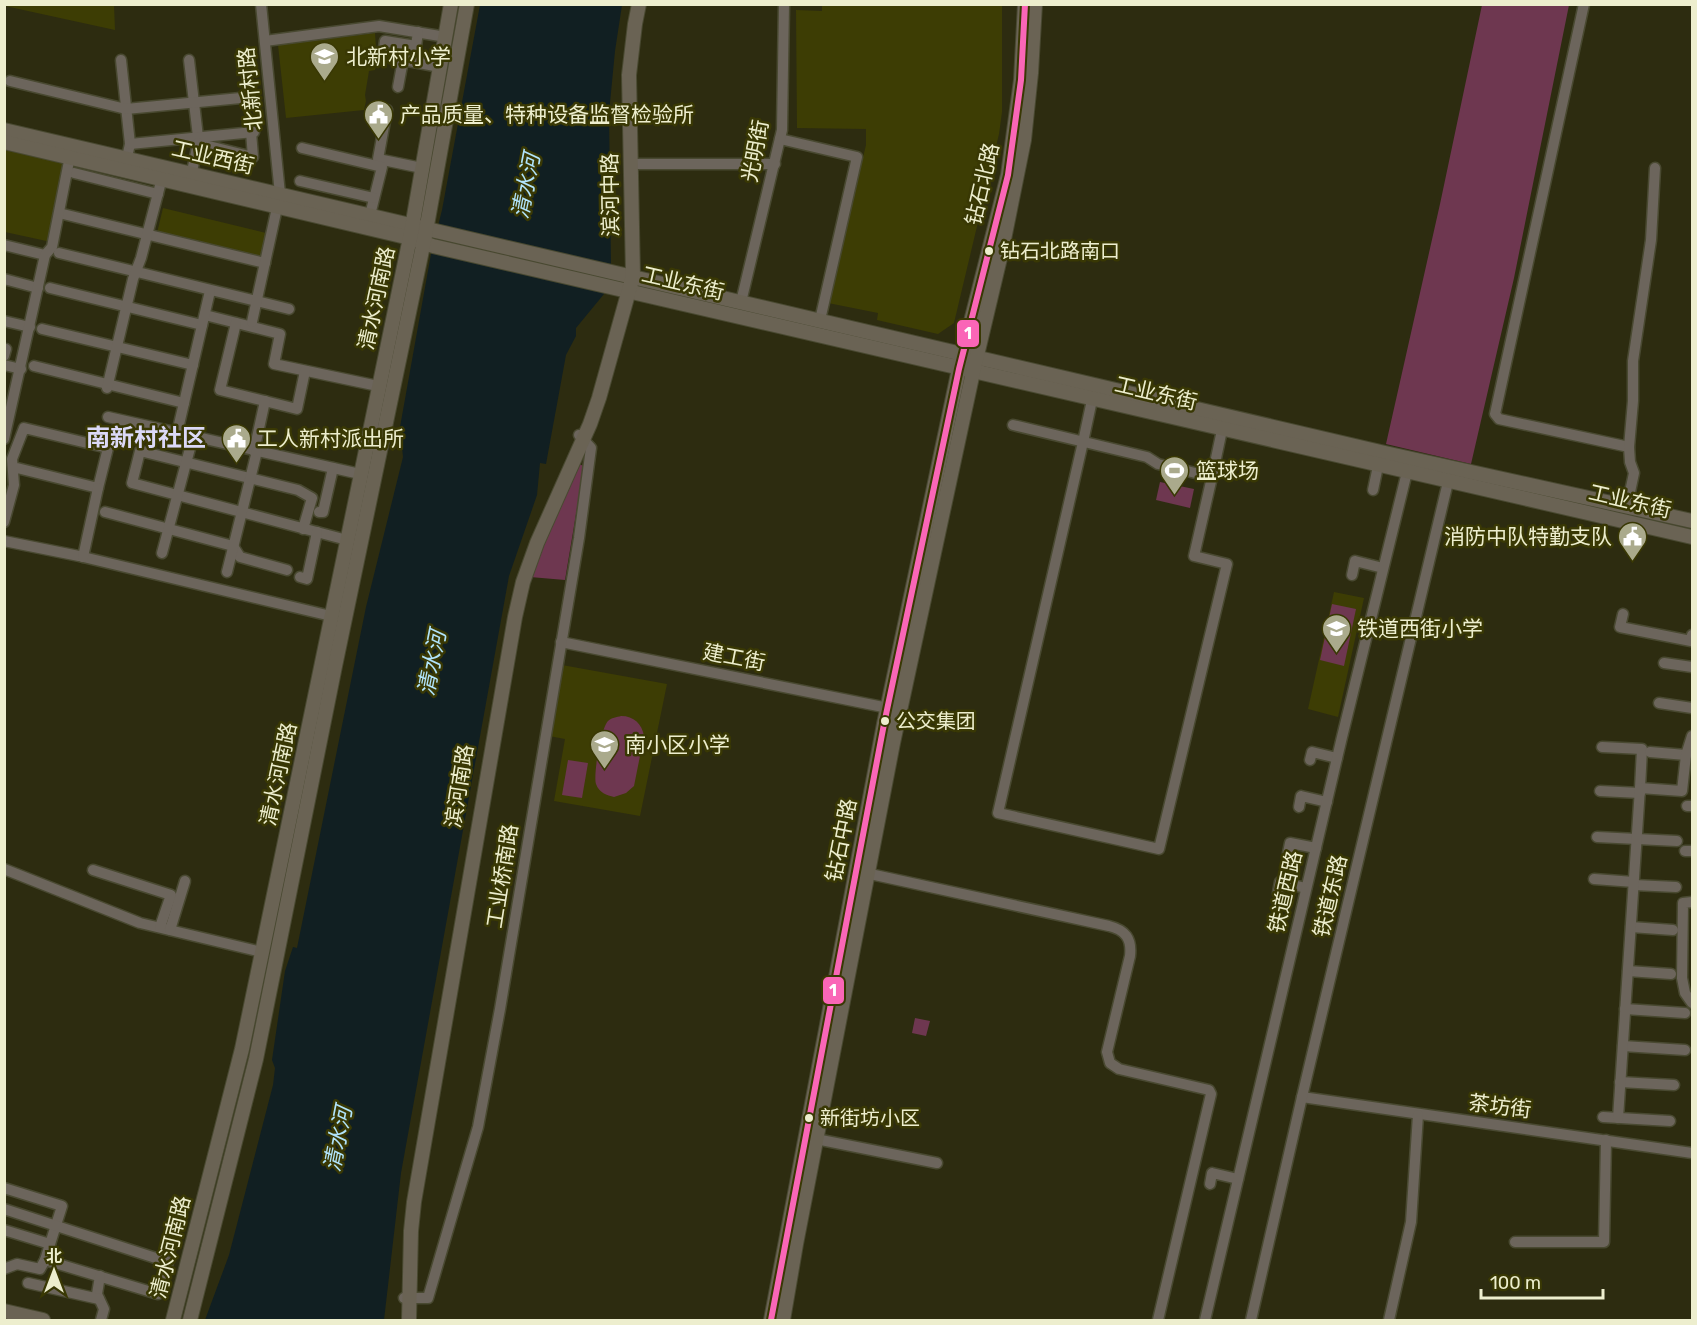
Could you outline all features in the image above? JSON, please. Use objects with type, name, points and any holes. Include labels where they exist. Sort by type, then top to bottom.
[{"type":"main road","name":"清水河南路","points":[[172,1318],[236,1078],[405,262],[451,4]]},
{"type":"main road","points":[[428,242],[430,224],[428,218],[467,4]]},
{"type":"main road","name":"滨河中路","points":[[623,274],[621,70],[631,4]]},
{"type":"main road","name":"滨河中路","points":[[623,274],[631,164],[629,75],[639,4]]},
{"type":"main road","name":"钻石北路","points":[[970,356],[1008,174],[1021,80],[1025,4]]},
{"type":"main road","name":"钻石北路","points":[[966,370],[1001,254],[1024,140],[1035,4]]},
{"type":"main road","name":"工业西街","points":[[4,129],[71,151],[411,232],[428,242]]},
{"type":"main road","name":"工业西街","points":[[4,142],[71,151]]},
{"type":"main road","name":"工业西街","points":[[126,164],[162,178],[190,179]]},
{"type":"main road","name":"工业西街","points":[[278,200],[370,215],[386,226]]},
{"type":"main road","points":[[405,262],[399,243],[386,226],[411,214],[415,208]]},
{"type":"main road","name":"清水河南路","points":[[190,1320],[256,1059],[335,666],[428,242]]},
{"type":"main road","name":"工业东街","points":[[428,242],[623,274],[1385,453],[1692,521]]},
{"type":"main road","name":"工业东街","points":[[428,242],[621,290],[1092,400],[1692,537]]},
{"type":"main road","name":"滨河南路","points":[[403,1320],[414,1202],[515,617],[523,582],[537,543],[599,398],[623,274]]},
{"type":"main road","name":"钻石中路","points":[[771,1320],[811,1138],[894,709],[966,370]]},
{"type":"main road","points":[[1601,516],[1604,501]]},
{"type":"main road","points":[[1653,528],[1656,513]]},
{"type":"main road","name":"钻石中路","points":[[783,1320],[811,1138]]},
{"type":"main road","name":"滨河南路","points":[[406,1298],[409,1320]]},
{"type":"main road","points":[[4,1311],[42,1320]]},
{"type":"street","name":"北新村路","points":[[252,322],[278,200],[261,4]]},
{"type":"street","name":"光明街","points":[[741,302],[782,130],[784,4]]},
{"type":"street","points":[[1584,4],[1495,414],[1500,419],[1629,447]]},
{"type":"street","points":[[265,41],[379,26],[446,36]]},
{"type":"street","points":[[384,48],[385,41],[416,46],[418,32]]},
{"type":"street","points":[[121,60],[130,144],[126,164]]},
{"type":"street","points":[[189,60],[198,140],[190,179]]},
{"type":"street","points":[[398,87],[403,60],[440,67]]},
{"type":"street","points":[[10,81],[126,109],[251,97]]},
{"type":"street","points":[[387,110],[378,159],[422,168]]},
{"type":"street","points":[[130,144],[180,139],[198,140],[252,132],[253,157],[198,140]]},
{"type":"street","points":[[780,139],[857,157],[820,320]]},
{"type":"street","points":[[302,148],[382,167],[370,215]]},
{"type":"street","points":[[4,439],[8,408],[16,390],[45,255],[52,247],[71,151]]},
{"type":"street","points":[[631,164],[775,164]]},
{"type":"street","points":[[1627,506],[1634,473],[1630,462],[1629,447],[1635,341],[1651,240],[1655,168]]},
{"type":"street","points":[[74,173],[158,194]]},
{"type":"street","points":[[108,386],[126,307],[162,178]]},
{"type":"street","points":[[300,181],[374,198]]},
{"type":"street","points":[[63,214],[265,263]]},
{"type":"street","points":[[4,245],[45,255]]},
{"type":"street","points":[[59,253],[289,309]]},
{"type":"street","points":[[4,279],[38,288]]},
{"type":"street","points":[[50,288],[126,307],[236,323],[280,334],[274,364],[378,386]]},
{"type":"street","points":[[177,433],[210,291]]},
{"type":"street","points":[[4,321],[30,327]]},
{"type":"street","points":[[236,323],[220,390],[297,408],[305,370]]},
{"type":"street","points":[[42,329],[193,365]]},
{"type":"street","points":[[4,349],[6,349],[4,356]]},
{"type":"street","points":[[4,365],[21,369]]},
{"type":"street","points":[[34,366],[184,403]]},
{"type":"street","points":[[4,388],[16,390]]},
{"type":"street","points":[[1092,400],[998,813],[1159,849],[1227,564],[1194,556],[1222,430]]},
{"type":"street","points":[[227,573],[250,478],[265,401]]},
{"type":"street","points":[[108,417],[360,474]]},
{"type":"street","points":[[1013,425],[1147,457],[1158,464],[1212,477]]},
{"type":"street","points":[[4,522],[14,484],[12,459],[24,428],[108,448],[82,557]]},
{"type":"street","points":[[162,553],[193,437]]},
{"type":"street","name":"工业桥南路","points":[[406,1298],[429,1298],[478,1127],[579,538],[591,448],[581,437]]},
{"type":"street","points":[[303,529],[312,498],[298,490],[140,450],[132,483],[303,529],[347,540]]},
{"type":"street","points":[[13,466],[98,488]]},
{"type":"street","points":[[1373,490],[1378,466]]},
{"type":"street","points":[[319,512],[323,512],[333,468]]},
{"type":"street","name":"铁道西路","points":[[1205,1320],[1306,888],[1407,472]]},
{"type":"street","name":"铁道东路","points":[[1251,1320],[1448,482]]},
{"type":"street","points":[[105,512],[233,546],[240,557],[287,570]]},
{"type":"street","points":[[300,577],[307,579],[317,532]]},
{"type":"street","points":[[4,541],[332,616]]},
{"type":"street","points":[[1352,575],[1355,561],[1383,568]]},
{"type":"street","points":[[1623,614],[1620,627],[1691,641],[1692,635]]},
{"type":"street","name":"建工街","points":[[561,642],[894,709]]},
{"type":"street","points":[[1664,663],[1692,668]]},
{"type":"street","points":[[1659,704],[1692,708]]},
{"type":"street","points":[[1600,791],[1682,791],[1686,754],[1692,736]]},
{"type":"street","points":[[1602,747],[1642,749],[1618,1118]]},
{"type":"street","points":[[1310,760],[1312,752],[1337,758]]},
{"type":"street","points":[[1650,752],[1686,754]]},
{"type":"street","points":[[1299,807],[1301,796],[1327,802]]},
{"type":"street","points":[[1597,837],[1677,842]]},
{"type":"street","points":[[1288,853],[1290,843],[1316,848]]},
{"type":"street","points":[[4,869],[140,922],[262,952]]},
{"type":"street","points":[[93,870],[171,895],[165,929]]},
{"type":"street","points":[[862,872],[1118,928],[1128,938],[1131,943],[1130,956],[1107,1052],[1110,1063],[1119,1069],[1209,1090],[1210,1094],[1158,1320]]},
{"type":"street","points":[[1594,879],[1676,887]]},
{"type":"street","points":[[165,929],[185,881]]},
{"type":"street","points":[[1278,893],[1280,882],[1306,888]]},
{"type":"street","points":[[1692,902],[1683,903],[1682,978],[1685,993],[1692,1003]]},
{"type":"street","points":[[1631,927],[1673,930]]},
{"type":"street","points":[[1628,971],[1671,974]]},
{"type":"street","points":[[1625,1010],[1685,1013]]},
{"type":"street","points":[[1623,1046],[1685,1050]]},
{"type":"street","points":[[1620,1082],[1674,1085]]},
{"type":"street","name":"茶坊街","points":[[1302,1097],[1692,1153]]},
{"type":"street","points":[[1389,1320],[1411,1222],[1418,1115]]},
{"type":"street","points":[[1603,1117],[1670,1121]]},
{"type":"street","points":[[811,1138],[937,1162]]},
{"type":"street","points":[[1515,1242],[1604,1242],[1606,1140]]},
{"type":"street","points":[[1210,1184],[1212,1173],[1238,1179]]},
{"type":"street","points":[[4,1188],[62,1206],[40,1269],[16,1264],[4,1269]]},
{"type":"street","points":[[4,1209],[168,1262],[158,1294],[45,1260]]},
{"type":"street","points":[[4,1230],[50,1244]]},
{"type":"street","points":[[100,1276],[97,1294],[104,1309],[101,1320]]},
{"type":"street","points":[[28,1283],[99,1299]]},
{"type":"shaded area","points":[[6,4],[114,5],[115,30],[5,6]]},
{"type":"shaded area","points":[[822,4],[1002,5],[1002,112],[999,134],[954,323],[938,334],[877,320],[878,313],[828,303],[866,145],[866,129],[797,128],[796,10],[822,11]]},
{"type":"shaded area","points":[[1482,5],[1569,5],[1514,278],[1471,464],[1386,444]]},
{"type":"shaded area","name":"北新村小学","points":[[375,33],[377,63],[375,70],[369,71],[364,110],[286,118],[278,45]]},
{"type":"shaded area","points":[[5,150],[66,164],[51,242],[5,232]]},
{"type":"shaded area","points":[[163,208],[270,234],[264,259],[157,233]]},
{"type":"shaded area","points":[[576,463],[584,466],[565,580],[530,577]]},
{"type":"shaded area","name":"篮球场","points":[[1160,482],[1194,489],[1190,508],[1156,500]]},
{"type":"shaded area","name":"铁道西街小学","points":[[1334,592],[1364,598],[1338,717],[1308,709]]},
{"type":"shaded area","points":[[1332,604],[1356,609],[1344,666],[1320,660]]},
{"type":"shaded area","name":"南小区小学","points":[[562,665],[667,684],[640,816],[554,801],[565,739],[549,736]]},
{"type":"shaded area","points":[[621,716],[637,721],[644,736],[634,786],[626,793],[614,797],[599,790],[595,779],[598,752],[605,725],[609,720]]},
{"type":"shaded area","points":[[568,760],[588,763],[582,798],[562,795]]},
{"type":"shaded area","points":[[915,1018],[930,1021],[926,1036],[912,1033]]},
{"type":"water","name":"清水河","points":[[480,5],[622,5],[609,113],[611,265],[604,294],[576,328],[576,336],[566,355],[546,464],[540,463],[537,495],[509,576],[401,1173],[384,1320],[205,1320],[229,1255],[273,1085],[275,1068],[272,1060],[285,971],[293,947],[297,948],[366,607],[403,457],[400,427]]},
{"type":"transit line","name":"1","points":[[771,1320],[884,724],[959,369],[1008,175],[1021,80],[1025,4]]},
{"type":"place","name":"北新村小学","points":[[325,82]]},
{"type":"place","name":"产品质量、特种设备监督检验所","points":[[379,140]]},
{"type":"place","name":"钻石北路南口","points":[[989,251]]},
{"type":"place","name":"工人新村派出所","points":[[236,464]]},
{"type":"place","name":"篮球场","points":[[1175,496]]},
{"type":"place","name":"消防中队特勤支队","points":[[1633,562]]},
{"type":"place","name":"铁道西街小学","points":[[1336,654]]},
{"type":"place","name":"公交集团","points":[[885,721]]},
{"type":"place","name":"南小区小学","points":[[604,770]]},
{"type":"place","name":"新街坊小区","points":[[809,1118]]},
{"type":"district","name":"南新村社区","points":[[146,438]]}]
